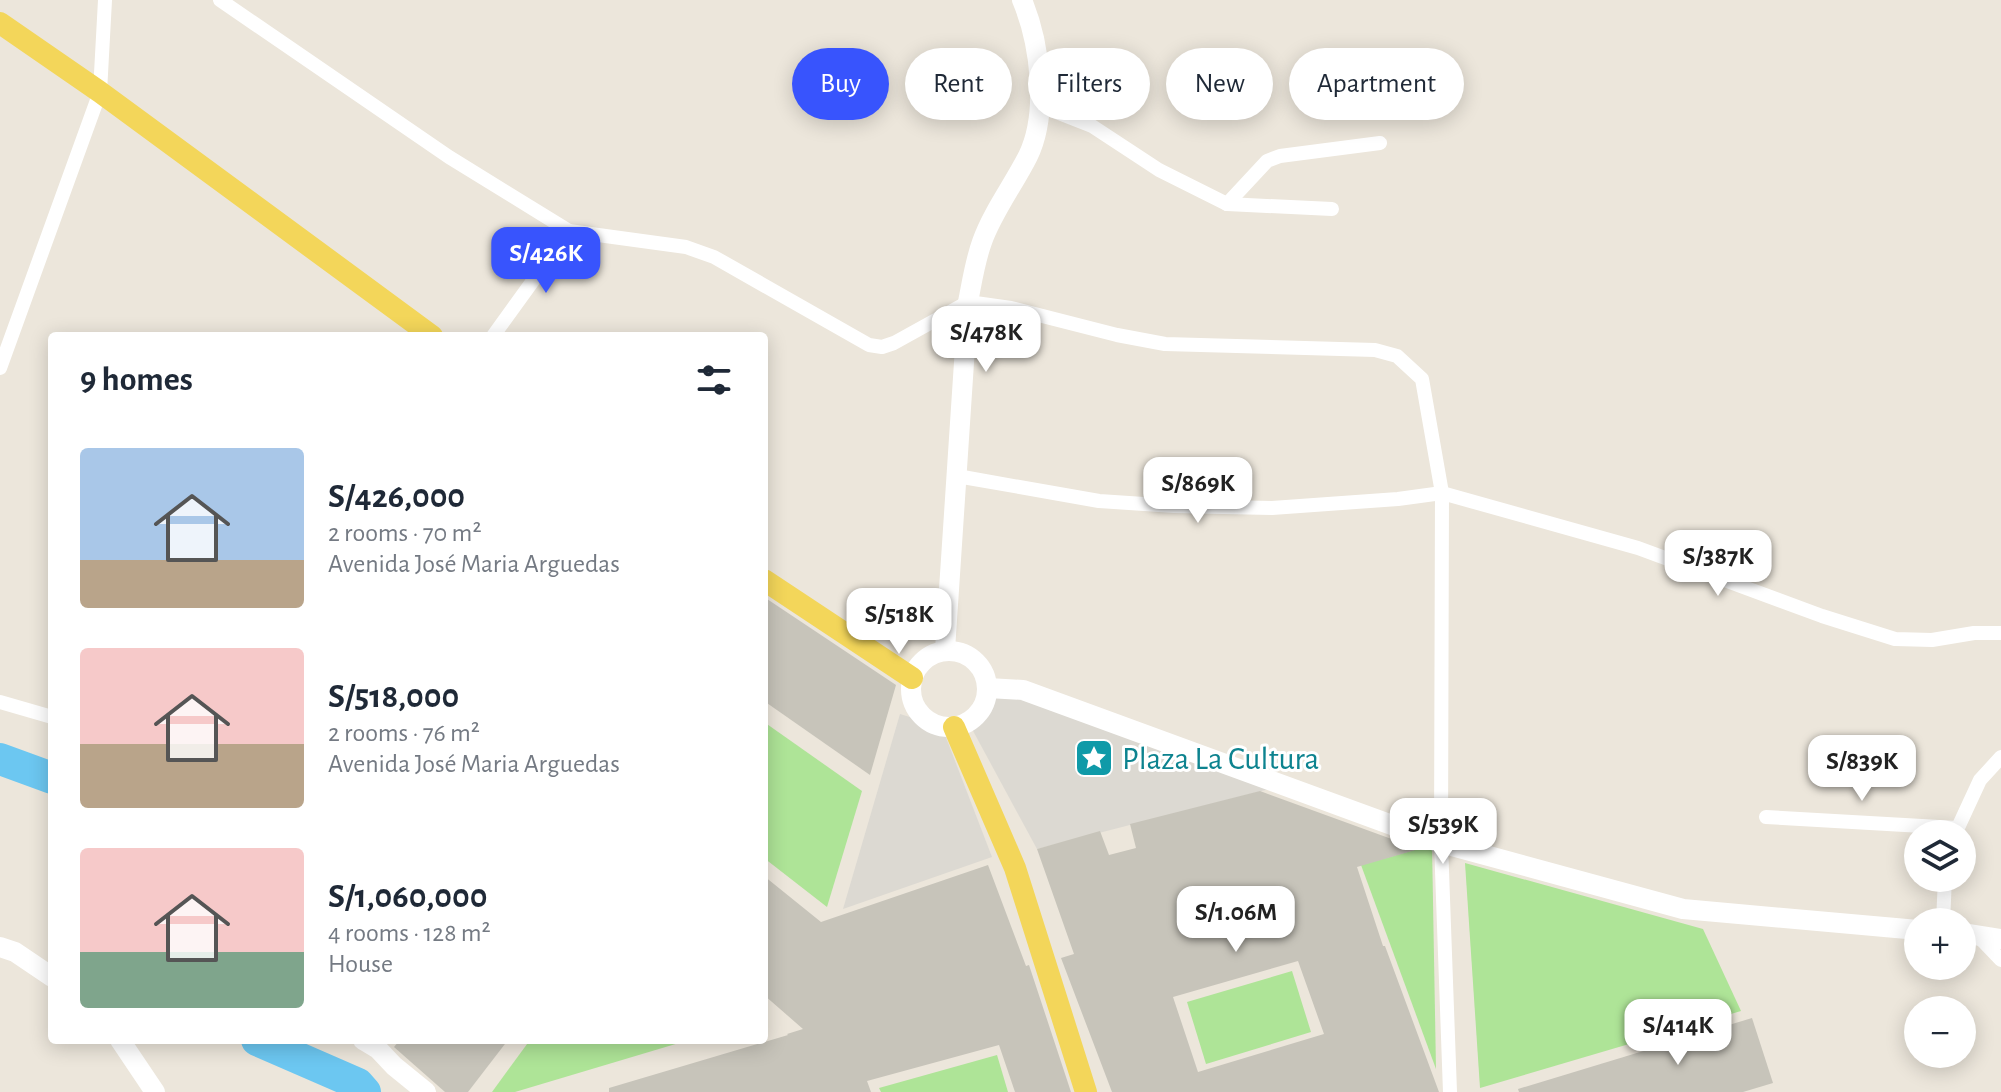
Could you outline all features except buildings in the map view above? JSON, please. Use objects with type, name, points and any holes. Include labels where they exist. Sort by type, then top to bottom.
[{"type":"main road","points":[[0,23],[100,92],[427,332]]},
{"type":"main road","points":[[768,583],[912,678]]},
{"type":"main road","points":[[954,727],[1015,868],[1086,1092]]},
{"type":"street","points":[[0,368],[100,92],[105,0]]},
{"type":"street","points":[[220,0],[449,157],[569,231],[686,247],[714,257],[869,345],[882,347],[894,343],[968,302],[1011,308],[1165,344],[1375,350],[1397,356],[1422,379],[1442,493],[1441,843],[1450,1092]]},
{"type":"street","points":[[1022,0],[1034,48]]},
{"type":"street","points":[[945,650],[968,302],[983,239],[1030,152],[1038,120]]},
{"type":"street","points":[[1077,120],[1092,126],[1159,170],[1227,204],[1332,209]]},
{"type":"street","points":[[1227,204],[1267,161],[1280,156],[1380,143]]},
{"type":"street","points":[[496,332],[569,231]]},
{"type":"street","points":[[957,476],[1099,501],[1174,506],[1272,508],[1442,493],[1638,548],[1835,621],[1895,639],[1932,640],[1974,633],[2001,633]]},
{"type":"street","points":[[945,650],[970,656],[986,676],[988,688],[982,710],[975,718],[954,727],[942,727],[920,714],[911,691],[912,678],[924,659],[945,650]]},
{"type":"street","points":[[988,688],[1023,690],[1441,843],[1683,909],[1904,929]]},
{"type":"street","points":[[0,702],[48,716]]},
{"type":"street","points":[[1961,820],[1980,780],[2001,757]]},
{"type":"street","points":[[1766,817],[1904,827]]},
{"type":"street","points":[[1976,935],[2001,939]]},
{"type":"street","points":[[1976,939],[2001,960]]},
{"type":"street","points":[[0,947],[15,952],[48,974]]},
{"type":"street","points":[[123,1044],[155,1092]]},
{"type":"street","points":[[370,1044],[426,1092]]},
{"type":"green space","points":[[768,725],[862,791],[827,907],[768,861]]},
{"type":"green space","points":[[1432,845],[1436,1069],[1361,865]]},
{"type":"green space","points":[[1465,863],[1703,929],[1741,1011],[1480,1088]]},
{"type":"green space","points":[[1292,971],[1311,1032],[1206,1064],[1187,1002]]},
{"type":"green space","points":[[527,1044],[676,1044],[515,1092],[492,1092]]},
{"type":"green space","points":[[997,1055],[1008,1092],[881,1092],[879,1088]]},
{"type":"shaded area","name":"Plaza La Cultura","points":[[988,688],[1277,787],[1037,849],[972,729]]},
{"type":"shaded area","points":[[900,714],[942,727],[992,857],[843,909]]},
{"type":"waterway","points":[[0,759],[48,777]]},
{"type":"waterway","points":[[266,1044],[358,1084],[365,1092]]},
{"type":"place","name":"Plaza La Cultura","points":[[1094,758]]}]
